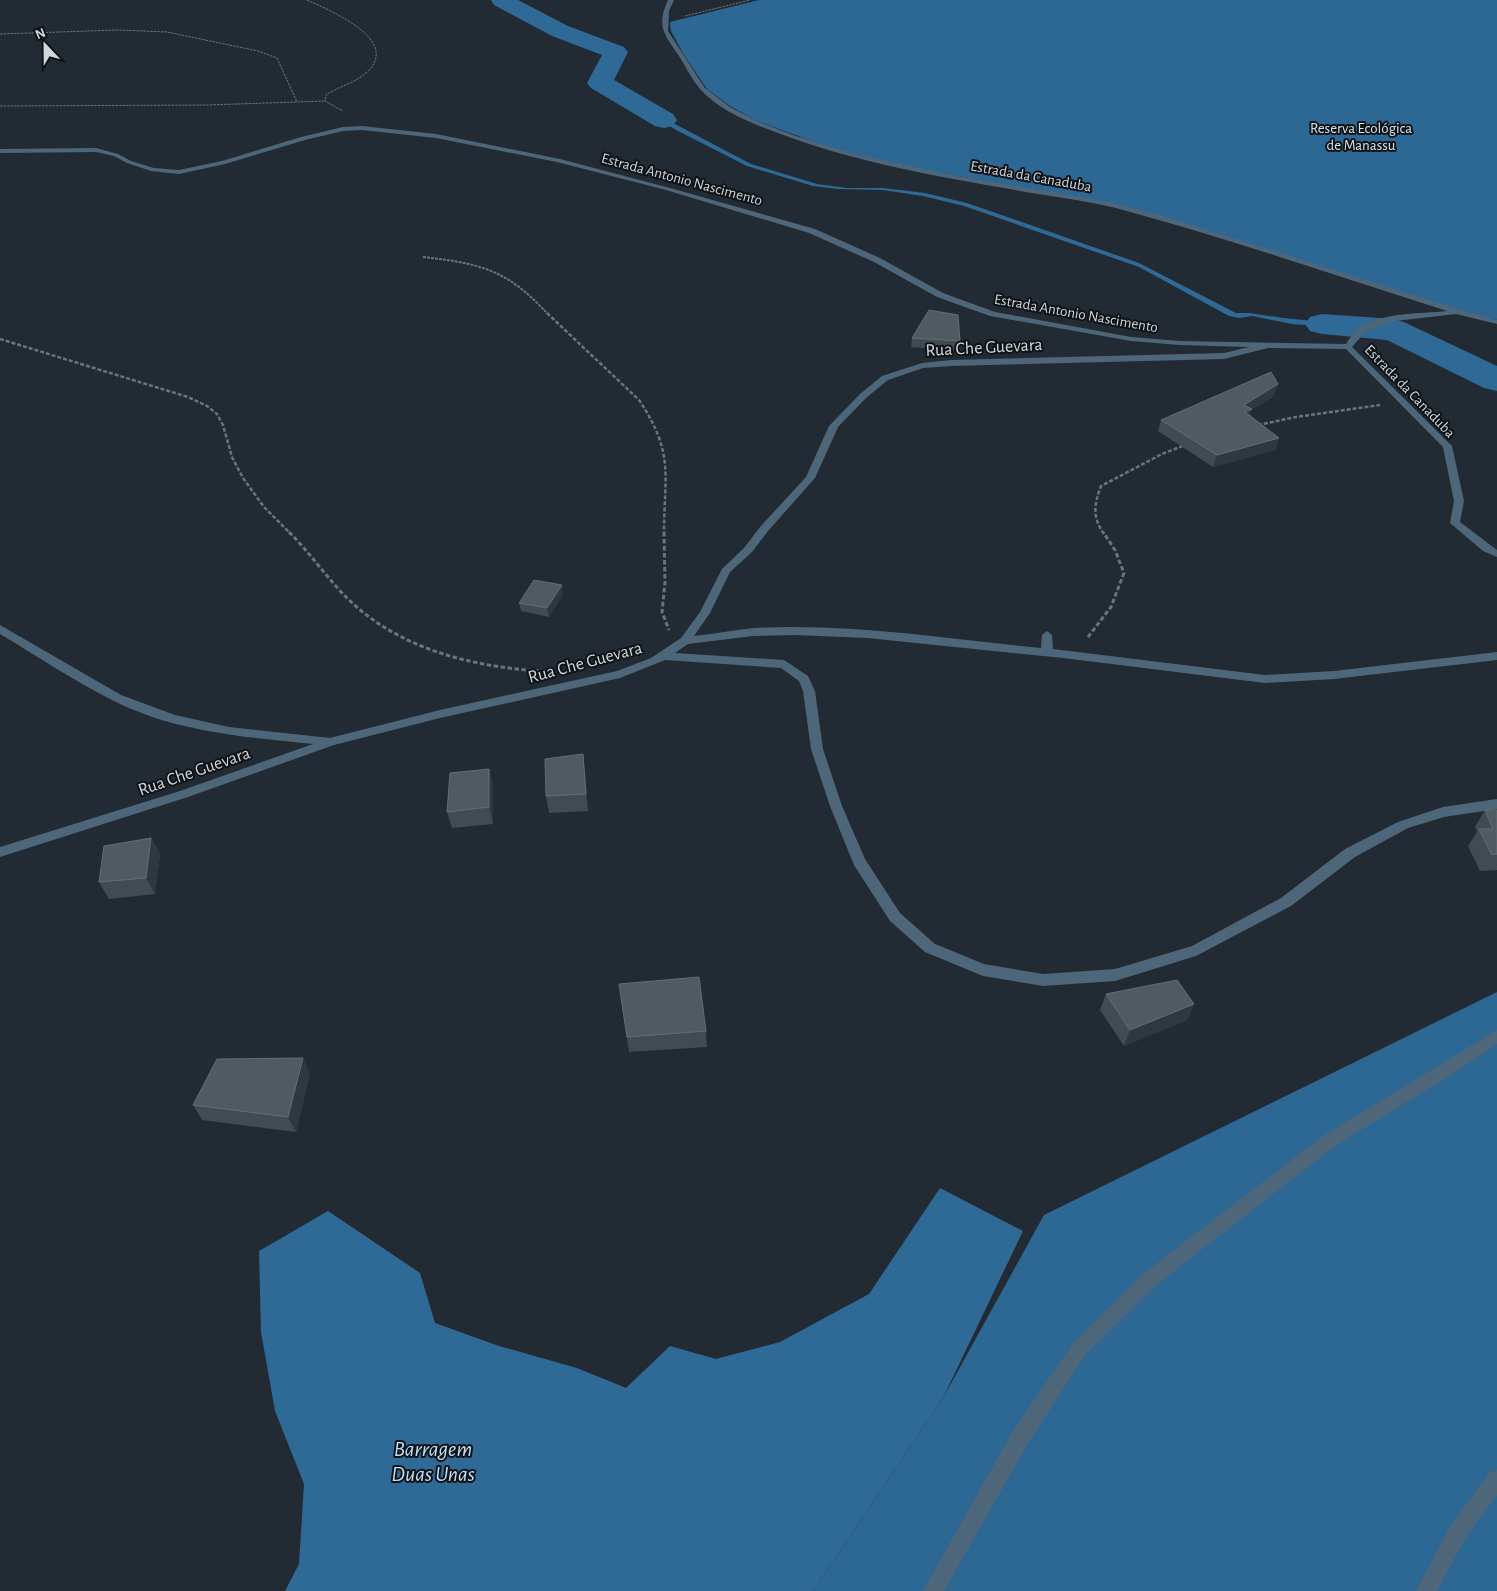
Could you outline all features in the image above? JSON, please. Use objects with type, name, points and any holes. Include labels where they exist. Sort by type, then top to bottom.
[{"type":"street","points":[[665,21],[666,11],[671,0]]},
{"type":"street","name":"Estrada da Canaduba","points":[[665,21],[665,31],[703,89],[728,108],[755,122],[794,137],[858,157],[948,176],[1104,203],[1139,212],[1458,312],[1497,322]]},
{"type":"street","name":"Estrada Antonio Nascimento","points":[[0,151],[63,148],[96,150],[116,155],[129,162],[154,170],[179,172],[223,163],[326,132],[362,128],[436,136],[558,160],[812,231],[877,260],[940,295],[993,314],[1131,339],[1180,344],[1348,347]]},
{"type":"street","name":"Estrada da Canaduba","points":[[1458,312],[1390,320],[1370,325],[1358,333],[1348,347],[1428,430],[1446,446],[1459,501],[1455,524],[1487,549],[1497,554]]},
{"type":"street","name":"Rua Che Guevara","points":[[0,852],[184,794],[330,742],[440,714],[620,674],[639,668],[664,656],[685,640],[705,612],[726,571],[748,550],[764,529],[810,478],[834,426],[863,396],[885,378],[922,366],[952,363],[1224,356],[1268,346]]},
{"type":"street","points":[[0,629],[117,698],[173,719],[229,731],[330,742]]},
{"type":"street","points":[[685,640],[753,632],[794,631],[867,634],[1047,652],[1266,679],[1334,675],[1497,656]]},
{"type":"street","points":[[1046,635],[1047,652]]},
{"type":"street","points":[[664,656],[784,664],[804,679],[809,691],[817,749],[836,806],[859,861],[895,917],[930,948],[983,970],[1043,980],[1115,975],[1196,950],[1286,902],[1350,853],[1403,824],[1443,812],[1497,804]]},
{"type":"street","points":[[933,1591],[1020,1438],[1079,1349],[1149,1280],[1329,1141],[1430,1080],[1497,1036]]},
{"type":"street","points":[[1426,1591],[1458,1532],[1497,1479]]},
{"type":"path","points":[[307,0],[361,30],[371,37],[378,48],[377,60],[370,70],[335,88],[326,95],[325,100]]},
{"type":"path","points":[[665,21],[750,0]]},
{"type":"path","points":[[0,34],[148,31],[232,44],[277,58],[298,102]]},
{"type":"path","points":[[0,106],[298,102],[325,100],[345,113],[362,128]]},
{"type":"path","points":[[423,257],[464,262],[502,274],[518,286],[639,400],[653,418],[661,438],[668,467],[664,529],[665,584],[663,621],[669,630],[685,640]]},
{"type":"path","points":[[0,340],[188,397],[212,409],[221,420],[231,455],[239,471],[257,498],[282,527],[306,549],[345,596],[368,618],[401,638],[450,657],[512,670],[548,671]]},
{"type":"path","points":[[1249,427],[1296,417],[1403,402]]},
{"type":"path","points":[[1063,654],[1079,649],[1111,607],[1124,573],[1114,549],[1095,524],[1093,507],[1102,486],[1162,454],[1186,444]]},
{"type":"green space","name":"Reserva Ecológica de Manassu","points":[[759,0],[1497,0],[1497,320],[1456,310],[1106,202],[929,171],[857,155],[757,121],[730,106],[707,89],[684,55],[671,31],[670,22]]},
{"type":"green space","points":[[1497,992],[1497,1591],[813,1591],[943,1398],[1044,1215]]},
{"type":"water","points":[[596,83],[603,83],[751,164],[817,184],[925,193],[967,203],[1139,263],[1236,313],[1404,330],[1388,331],[1292,324],[1252,316],[1239,318],[1229,316],[1139,267],[964,206],[923,196],[883,190],[838,189],[813,186],[747,166],[678,131]]},
{"type":"water","points":[[1412,334],[1497,376],[1497,383],[1400,338]]},
{"type":"water","name":"Barragem Duas Unas","points":[[940,1188],[1023,1231],[943,1398],[813,1591],[285,1591],[299,1564],[304,1484],[275,1411],[261,1332],[259,1251],[328,1211],[420,1273],[435,1323],[499,1346],[577,1368],[626,1388],[670,1346],[716,1359],[780,1342],[869,1294]]},
{"type":"building","points":[[929,310],[958,315],[960,341],[912,338]]},
{"type":"building","points":[[1271,372],[1278,384],[1244,405],[1252,409],[1245,412],[1279,438],[1217,455],[1161,420]]},
{"type":"building","points":[[534,580],[562,585],[547,608],[519,603]]},
{"type":"building","points":[[583,754],[586,794],[546,796],[545,759]]},
{"type":"building","points":[[489,769],[489,807],[447,812],[450,773]]},
{"type":"building","points":[[1485,810],[1497,810],[1497,854],[1492,855],[1479,829],[1493,829]]},
{"type":"building","points":[[151,838],[146,878],[99,882],[104,846]]},
{"type":"building","points":[[699,977],[706,1031],[627,1037],[619,984]]},
{"type":"building","points":[[1177,980],[1194,1004],[1130,1030],[1106,994]]},
{"type":"building","points":[[303,1058],[288,1117],[193,1105],[217,1059]]},
{"type":"waterway","points":[[502,0],[560,31],[616,52],[600,83],[664,120]]},
{"type":"waterway","points":[[1322,324],[1394,330],[1497,380]]}]
